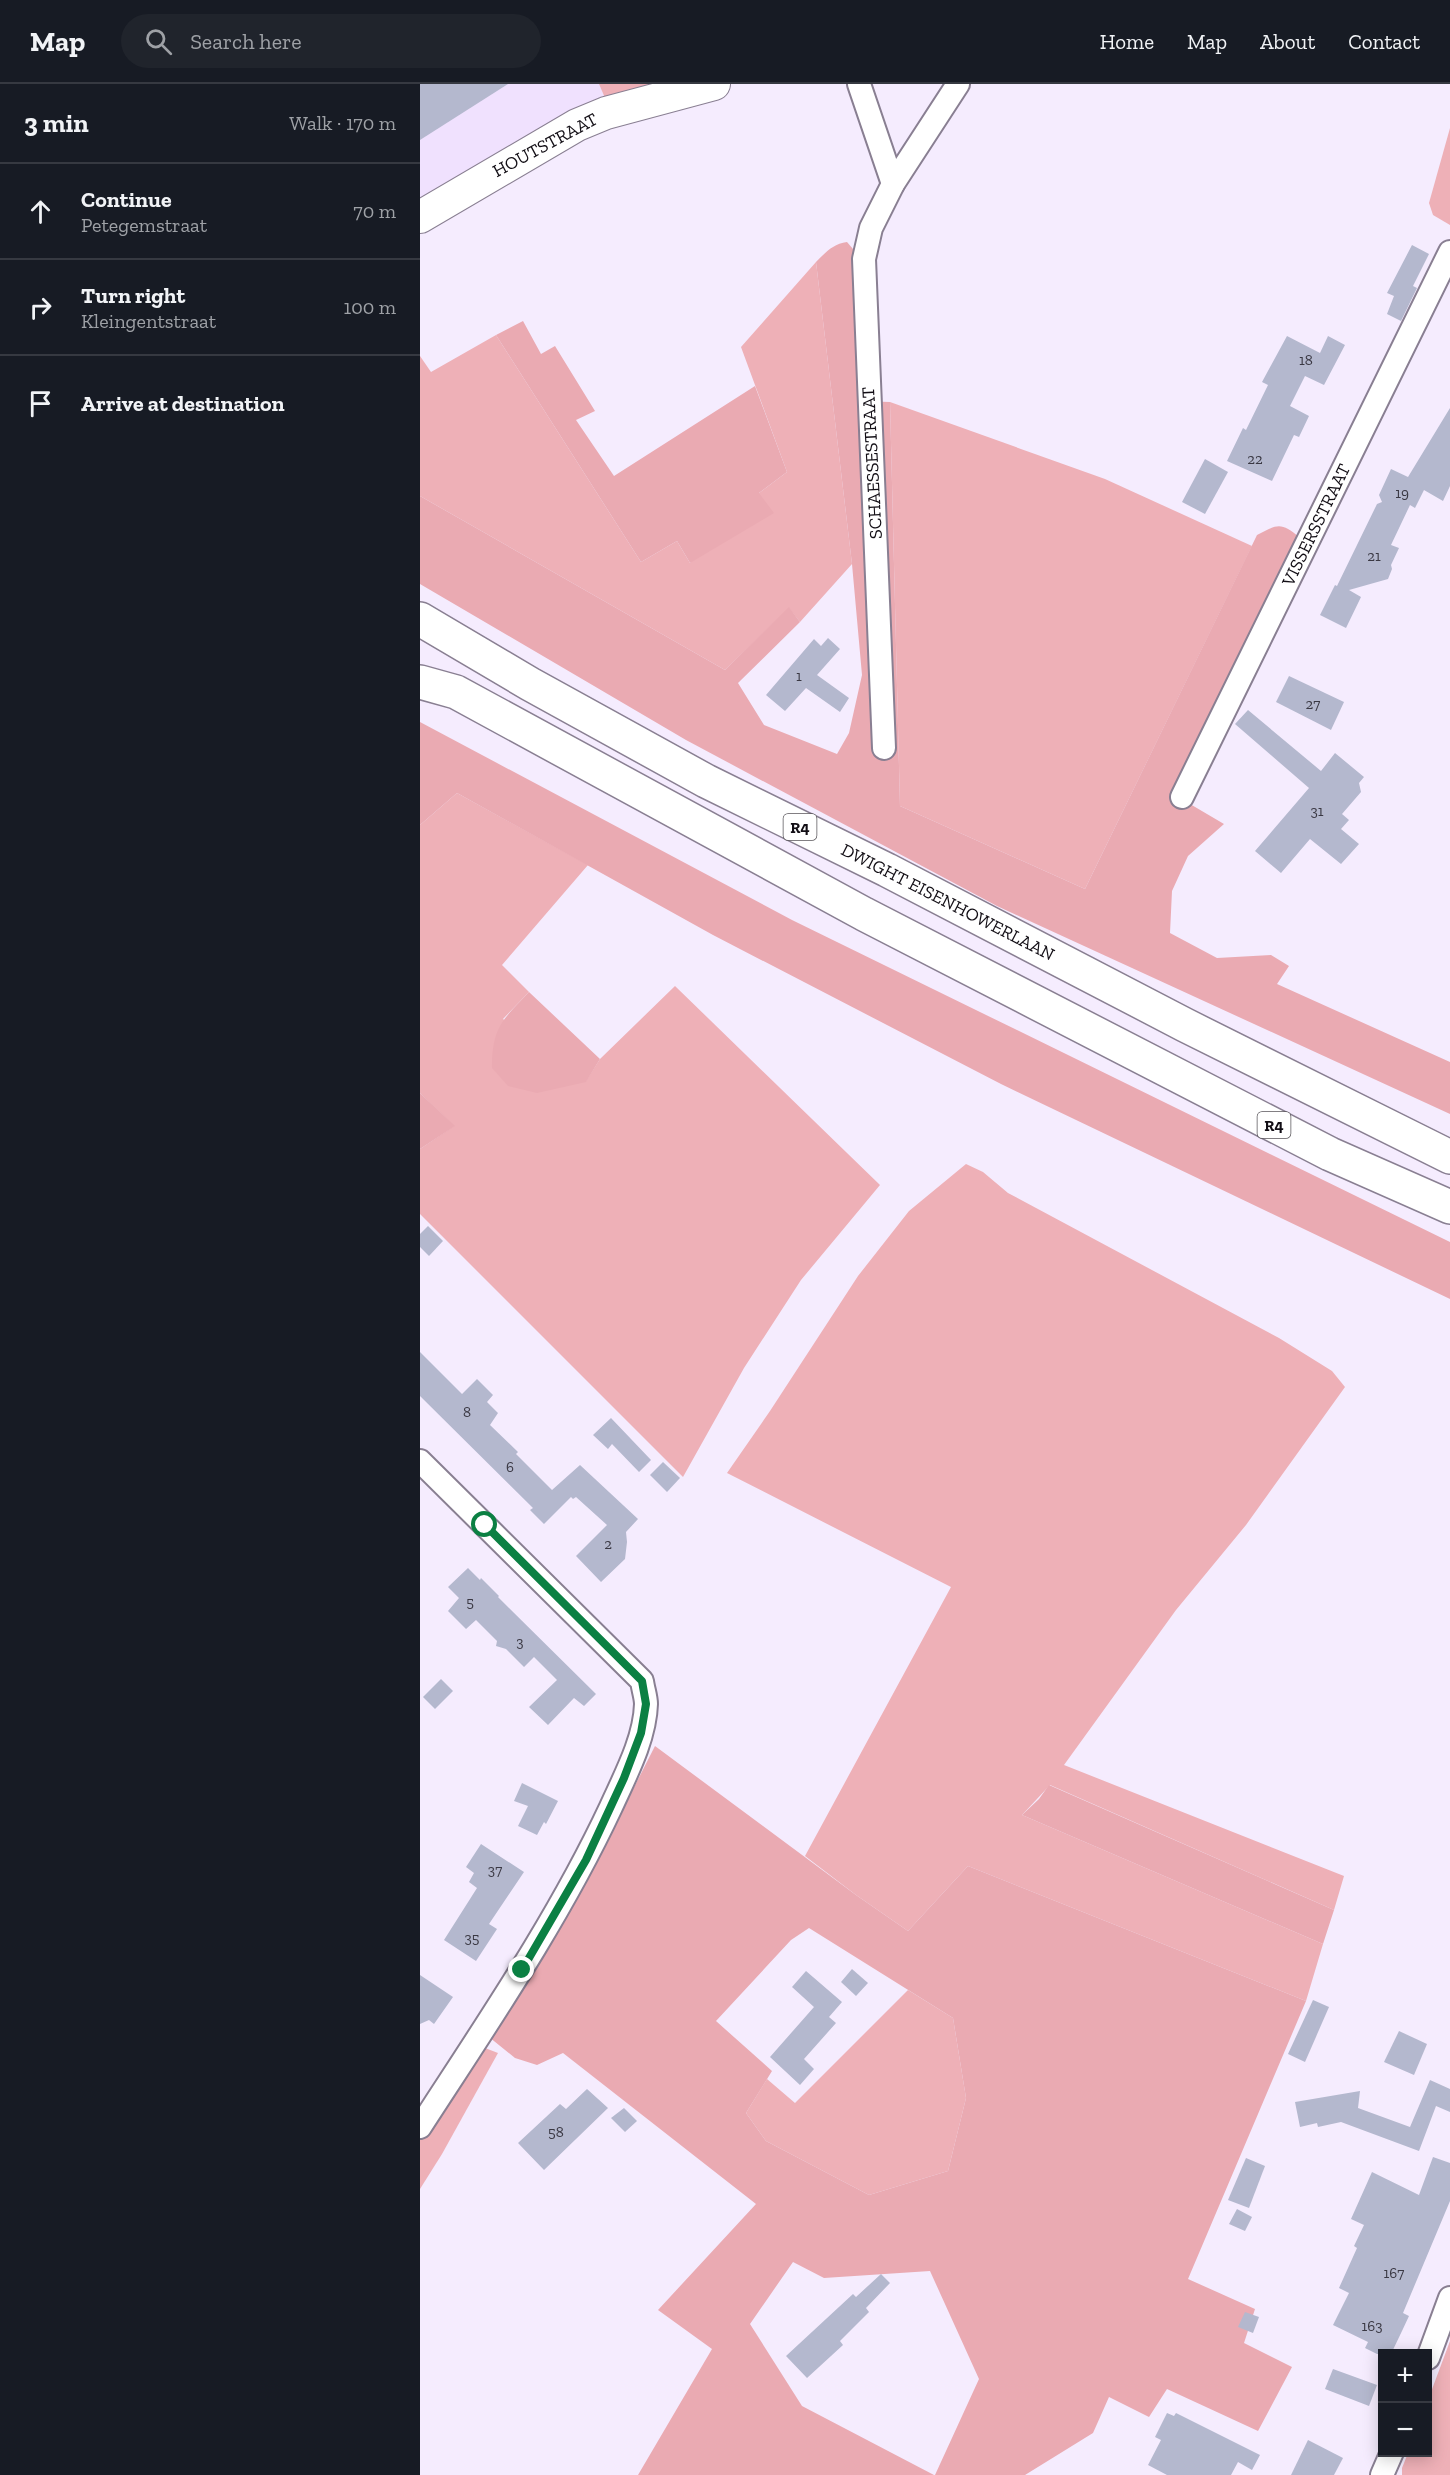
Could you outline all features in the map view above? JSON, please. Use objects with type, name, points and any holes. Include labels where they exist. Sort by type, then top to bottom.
[{"type":"highway","name":"DWIGHT EISENHOWERLAAN","points":[[420,619],[530,684],[706,781],[1450,1157]]},
{"type":"highway","name":"R4","points":[[420,670],[456,692],[864,914],[1330,1154],[1450,1208]]},
{"type":"highway","points":[[420,682],[456,692]]},
{"type":"street","name":"HOUTSTRAAT","points":[[420,218],[577,125],[606,113],[714,84]]},
{"type":"street","points":[[859,84],[893,184]]},
{"type":"street","name":"SCHAESSESTRAAT","points":[[884,748],[864,259],[871,228],[893,184],[958,84]]},
{"type":"street","name":"VISSERSSTRAAT","points":[[1182,797],[1450,252]]},
{"type":"street","points":[[420,1461],[642,1681],[646,1704],[641,1733],[624,1778],[586,1860],[522,1970],[420,2127]]},
{"type":"street","points":[[1431,2349],[1450,2298]]},
{"type":"street","points":[[1382,2475],[1390,2457]]},
{"type":"shaded area","points":[[420,84],[599,84],[605,98],[420,202]]},
{"type":"shaded area","points":[[599,84],[661,84],[605,98]]},
{"type":"shaded area","points":[[1450,128],[1450,225],[1433,215],[1429,203]]},
{"type":"shaded area","points":[[847,242],[853,249],[860,401],[890,402],[900,806],[1085,889],[1257,535],[1279,526],[1288,529],[1300,538],[1173,794],[1224,824],[1188,856],[1172,891],[1170,933],[1217,958],[1271,955],[1289,966],[1277,984],[1450,1062],[1450,1114],[997,906],[686,740],[420,584],[420,496],[725,670],[789,607],[800,622],[738,683],[764,725],[837,754],[849,733],[862,675],[852,564],[816,262],[834,247]]},
{"type":"shaded area","points":[[816,262],[852,564],[800,622],[789,608],[725,670],[420,496],[420,356],[431,372],[496,335],[641,562],[677,541],[690,563],[759,493],[787,472],[741,347]]},
{"type":"shaded area","points":[[523,321],[541,354],[555,346],[595,411],[576,420],[614,476],[755,386],[787,472],[759,493],[774,513],[690,563],[677,541],[641,562],[496,335]]},
{"type":"shaded area","points":[[890,402],[1105,479],[1252,546],[1085,889],[900,806]]},
{"type":"shaded area","points":[[420,722],[792,920],[1450,1242],[1450,1299],[1001,1084],[713,935],[457,793],[420,825]]},
{"type":"shaded area","points":[[457,793],[588,865],[502,965],[529,992],[503,1019],[586,1081],[600,1059],[675,986],[880,1185],[801,1280],[744,1368],[683,1477],[420,1214],[420,1149],[454,1126],[420,1093],[420,825]]},
{"type":"shaded area","points":[[529,992],[600,1059],[586,1082],[537,1093],[508,1086],[492,1068],[494,1043],[500,1026]]},
{"type":"shaded area","points":[[420,1093],[455,1126],[420,1149]]},
{"type":"shaded area","points":[[966,1164],[983,1172],[1008,1193],[1279,1338],[1332,1371],[1345,1387],[1246,1525],[1176,1610],[1064,1765],[1344,1876],[1334,1910],[1050,1785],[1022,1815],[1323,1944],[1306,2001],[968,1866],[908,1931],[805,1856],[951,1587],[727,1473],[858,1276],[909,1211]]},
{"type":"shaded area","points":[[655,1746],[908,1931],[968,1866],[1306,2001],[1188,2279],[1255,2309],[1244,2343],[1292,2367],[1258,2431],[1167,2389],[1149,2417],[1109,2397],[1093,2433],[1025,2475],[935,2475],[979,2379],[930,2271],[824,2278],[793,2262],[750,2324],[802,2406],[934,2475],[638,2475],[712,2349],[658,2310],[756,2204],[563,2053],[537,2065],[515,2058],[489,2037],[534,1968],[593,1868]],"holes":[[[809,1928],[953,2018],[966,2098],[948,2171],[869,2195],[766,2141],[746,2113],[772,2071],[716,2021],[791,1940]]]},
{"type":"shaded area","points":[[1049,1785],[1334,1910],[1323,1944],[1022,1815],[1039,1799]]},
{"type":"shaded area","points":[[908,1990],[953,2018],[966,2098],[948,2171],[869,2195],[766,2141],[746,2113],[767,2079],[795,2103]]},
{"type":"shaded area","points":[[485,2048],[498,2053],[420,2189],[420,2138],[475,2052]]},
{"type":"shaded area","points":[[1450,2341],[1450,2475],[1402,2475],[1406,2457],[1432,2457],[1432,2389]]},
{"type":"building","points":[[420,84],[508,84],[420,140]]},
{"type":"building","points":[[1412,245],[1429,254],[1413,286],[1417,288],[1401,321],[1387,314],[1394,296],[1387,293]]},
{"type":"building","points":[[1287,336],[1320,353],[1328,336],[1345,345],[1324,385],[1305,376],[1290,406],[1309,416],[1299,437],[1294,435],[1272,481],[1227,461],[1243,428],[1246,430],[1268,385],[1262,382]]},
{"type":"building","points":[[1450,408],[1450,486],[1443,501],[1424,490],[1415,508],[1410,505],[1391,545],[1399,548],[1391,565],[1392,569],[1388,579],[1349,590],[1361,597],[1346,628],[1320,615],[1335,585],[1337,586],[1377,504],[1382,502],[1379,495],[1391,469],[1408,477]]},
{"type":"building","points":[[1205,459],[1228,472],[1205,514],[1182,502]]},
{"type":"building","points":[[828,638],[840,649],[817,675],[849,698],[840,712],[806,688],[785,711],[766,695],[814,639],[821,646]]},
{"type":"building","points":[[1289,676],[1344,702],[1331,730],[1276,702]]},
{"type":"building","points":[[1248,710],[1321,771],[1335,753],[1364,777],[1359,783],[1361,792],[1342,814],[1349,820],[1341,829],[1359,844],[1341,864],[1310,839],[1281,873],[1255,851],[1309,788],[1235,724]]},
{"type":"building","points":[[428,1226],[443,1241],[429,1256],[420,1247],[420,1234]]},
{"type":"building","points":[[420,1352],[462,1394],[477,1379],[493,1395],[487,1402],[498,1413],[490,1425],[552,1490],[580,1465],[638,1519],[626,1532],[625,1559],[601,1582],[576,1556],[607,1525],[576,1497],[573,1499],[571,1497],[544,1524],[530,1510],[533,1508],[420,1396]]},
{"type":"building","points":[[611,1418],[651,1460],[639,1472],[612,1444],[608,1449],[593,1435]]},
{"type":"building","points":[[663,1462],[680,1478],[667,1492],[650,1475]]},
{"type":"building","points":[[468,1568],[480,1580],[481,1578],[596,1694],[584,1706],[574,1698],[548,1725],[529,1707],[557,1680],[534,1657],[524,1667],[506,1649],[496,1646],[497,1641],[476,1620],[466,1629],[448,1611],[459,1598],[448,1587]]},
{"type":"building","points":[[441,1679],[453,1691],[435,1709],[423,1697]]},
{"type":"building","points":[[522,1783],[558,1801],[546,1824],[544,1822],[537,1835],[518,1826],[528,1806],[514,1801]]},
{"type":"building","points":[[481,1844],[524,1872],[489,1924],[497,1929],[476,1961],[444,1940],[477,1888],[469,1882],[474,1873],[466,1867]]},
{"type":"building","points":[[852,1969],[868,1983],[856,1996],[841,1982]]},
{"type":"building","points":[[806,1971],[842,2002],[829,2017],[836,2023],[804,2059],[814,2069],[800,2085],[770,2057],[814,2007],[792,1987]]},
{"type":"building","points":[[420,1975],[453,1997],[434,2024],[429,2020],[420,2024]]},
{"type":"building","points":[[1313,2000],[1329,2007],[1305,2062],[1288,2054]]},
{"type":"building","points":[[1399,2031],[1427,2044],[1414,2075],[1384,2062]]},
{"type":"building","points":[[1430,2080],[1450,2089],[1450,2112],[1436,2106],[1419,2151],[1341,2122],[1318,2127],[1317,2123],[1300,2127],[1295,2102],[1360,2091],[1358,2108],[1410,2127]]},
{"type":"building","points":[[587,2089],[608,2108],[544,2170],[518,2143],[560,2104],[566,2109]]},
{"type":"building","points":[[624,2108],[637,2121],[625,2132],[611,2118]]},
{"type":"building","points":[[1433,2157],[1450,2163],[1450,2201],[1403,2313],[1409,2316],[1393,2349],[1378,2349],[1377,2354],[1365,2348],[1368,2342],[1333,2325],[1349,2293],[1339,2288],[1357,2248],[1354,2246],[1364,2225],[1351,2219],[1372,2172],[1419,2195]]},
{"type":"building","points":[[1246,2158],[1265,2166],[1249,2208],[1228,2200]]},
{"type":"building","points":[[1237,2209],[1252,2217],[1245,2231],[1229,2224]]},
{"type":"building","points":[[881,2274],[890,2283],[866,2308],[869,2312],[840,2341],[843,2345],[807,2378],[786,2356],[853,2294],[856,2297]]},
{"type":"building","points":[[1245,2312],[1259,2317],[1253,2333],[1238,2327]]},
{"type":"building","points":[[1333,2369],[1377,2385],[1369,2406],[1325,2389]]},
{"type":"building","points":[[1167,2413],[1174,2416],[1176,2413],[1260,2455],[1252,2470],[1238,2462],[1231,2475],[1167,2475],[1148,2465],[1161,2440],[1155,2437]]},
{"type":"building","points":[[1308,2440],[1343,2458],[1334,2475],[1291,2475]]},
{"type":"route","points":[[485,1525],[642,1681],[646,1704],[641,1733],[624,1778],[586,1860],[522,1970]]}]
